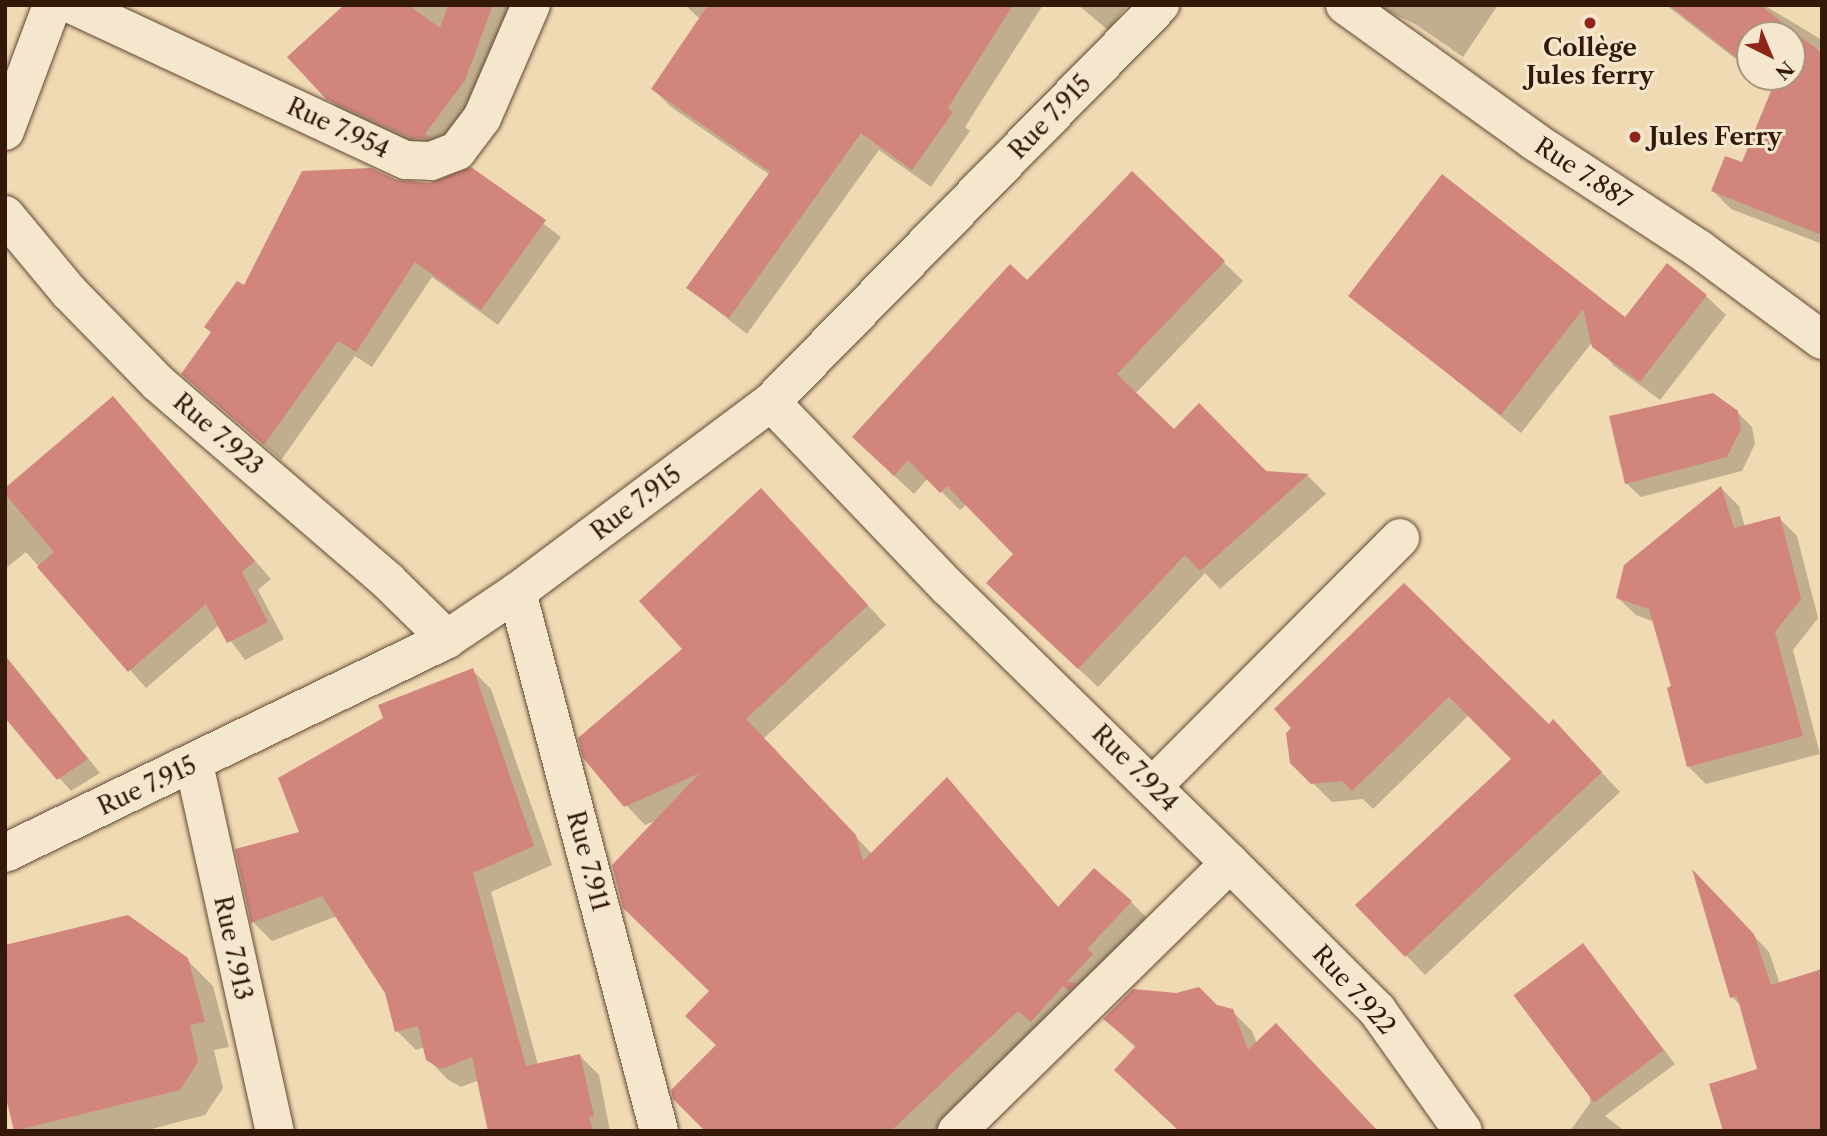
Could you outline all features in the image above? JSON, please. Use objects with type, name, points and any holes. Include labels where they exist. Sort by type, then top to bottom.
[{"type":"street","points":[[5,131],[52,5]]},
{"type":"street","name":"Rue 7.954","points":[[73,5],[406,160],[431,161],[457,151],[482,118],[531,5]]},
{"type":"street","name":"Rue 7.915","points":[[5,853],[194,764],[447,639],[517,592],[771,402],[1160,5]]},
{"type":"street","name":"Rue 7.887","points":[[1345,5],[1534,141],[1699,249],[1822,340]]},
{"type":"street","name":"Rue 7.923","points":[[5,215],[69,292],[158,383],[388,581],[447,639]]},
{"type":"street","name":"Rue 7.924","points":[[771,402],[948,587],[1230,863]]},
{"type":"street","points":[[1153,786],[1400,538]]},
{"type":"street","name":"Rue 7.911","points":[[517,592],[659,1131]]},
{"type":"street","name":"Rue 7.913","points":[[194,764],[275,1131]]},
{"type":"street","points":[[957,1131],[1230,863]]},
{"type":"street","name":"Rue 7.922","points":[[1230,863],[1377,1010],[1463,1131]]},
{"type":"building","points":[[344,5],[408,5],[440,28],[448,5],[493,5],[465,80],[425,134],[431,138],[411,138],[326,99],[287,57]]},
{"type":"building","points":[[708,5],[1013,5],[948,108],[953,112],[912,170],[861,133],[729,318],[686,288],[770,172],[651,89]]},
{"type":"building","points":[[1669,5],[1760,5],[1781,21],[1736,21],[1736,57]]},
{"type":"building","points":[[1806,41],[1822,53],[1822,235],[1711,191],[1725,156],[1742,162],[1771,91],[1806,91]]},
{"type":"building","points":[[471,167],[546,220],[481,310],[415,262],[356,352],[338,341],[264,445],[181,374],[211,332],[204,327],[237,281],[244,285],[302,171],[371,168],[397,180],[430,183]]},
{"type":"building","points":[[1132,171],[1225,261],[1117,374],[1174,429],[1199,403],[1266,471],[1309,474],[1200,571],[1185,555],[1078,669],[986,583],[1013,554],[947,486],[940,493],[908,460],[894,476],[852,437],[1010,264],[1027,280]]},
{"type":"building","points":[[1442,174],[1625,317],[1667,263],[1707,295],[1640,382],[1592,347],[1583,309],[1501,415],[1348,296]]},
{"type":"building","points":[[1713,393],[1738,411],[1741,429],[1727,457],[1625,484],[1609,416]]},
{"type":"building","points":[[113,396],[255,561],[242,572],[268,622],[227,643],[206,604],[128,672],[37,567],[54,552],[5,494],[5,488]]},
{"type":"building","points":[[1721,486],[1734,528],[1780,516],[1801,599],[1775,632],[1803,736],[1687,767],[1667,688],[1671,686],[1649,609],[1616,598],[1624,565]]},
{"type":"building","points":[[761,488],[868,605],[746,719],[856,835],[863,861],[947,777],[1058,907],[1094,868],[1132,901],[1087,949],[1093,954],[1067,982],[1077,983],[1069,991],[1063,986],[1031,1022],[1018,1011],[891,1131],[705,1131],[673,1099],[671,1090],[716,1045],[685,1016],[709,991],[623,908],[612,865],[700,773],[624,807],[583,758],[578,738],[682,649],[639,601]]},
{"type":"building","points":[[1404,583],[1549,724],[1553,719],[1602,772],[1405,957],[1355,905],[1511,759],[1449,697],[1352,791],[1342,781],[1311,784],[1290,763],[1286,733],[1291,728],[1274,709]]},
{"type":"building","points":[[5,656],[88,759],[57,780],[5,718]]},
{"type":"building","points":[[473,668],[534,846],[473,873],[526,1066],[580,1054],[594,1116],[589,1117],[593,1131],[488,1131],[472,1057],[441,1069],[426,1060],[418,1026],[395,1032],[385,993],[322,896],[251,923],[235,849],[299,832],[278,778],[383,718],[378,705]]},
{"type":"building","points":[[1692,869],[1754,934],[1771,985],[1822,969],[1822,1131],[1723,1131],[1709,1084],[1757,1069],[1737,996],[1730,998]]},
{"type":"building","points":[[128,915],[188,958],[205,1022],[190,1025],[198,1062],[180,1090],[14,1131],[5,1094],[5,945]]},
{"type":"building","points":[[1583,943],[1664,1050],[1594,1102],[1514,995]]},
{"type":"building","points":[[1199,987],[1217,1005],[1233,1009],[1248,1050],[1276,1023],[1378,1131],[1179,1131],[1114,1070],[1136,1046],[1103,1019],[1133,989],[1176,993]]},
{"type":"place","name":"Collège Jules ferry","points":[[1590,23]]},
{"type":"place","name":"Jules Ferry","points":[[1635,137]]}]
